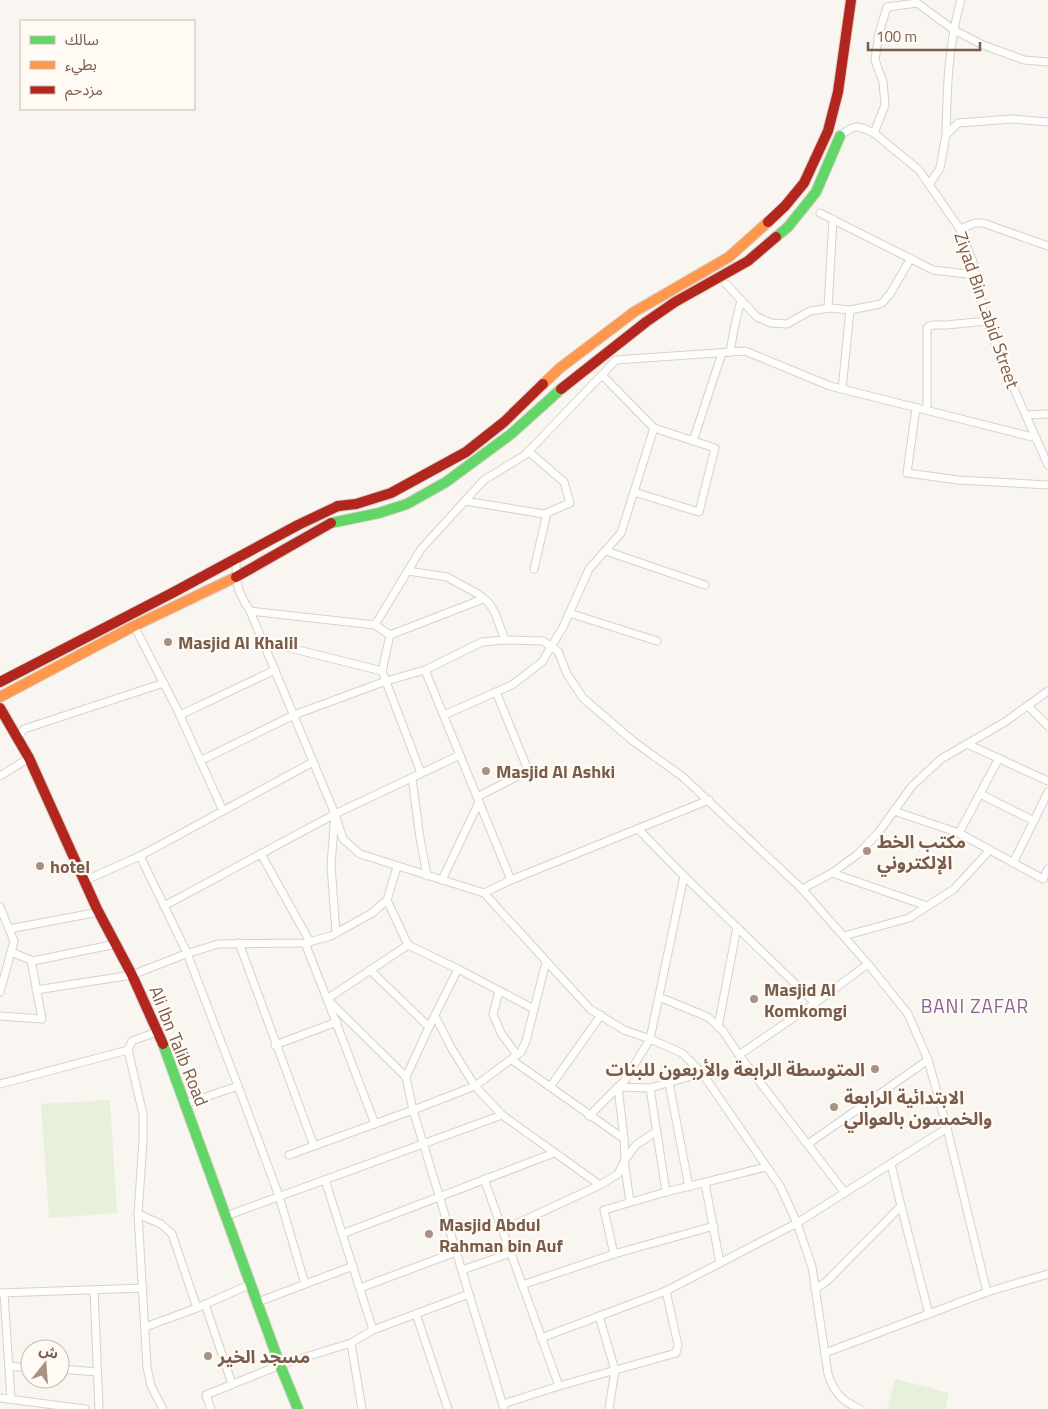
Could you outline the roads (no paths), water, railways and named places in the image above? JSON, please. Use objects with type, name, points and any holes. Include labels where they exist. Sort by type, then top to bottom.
[{"type":"main road","points":[[0,682],[298,525],[338,506],[356,504],[391,493],[466,452],[504,422],[560,368],[634,312],[729,257],[785,206],[804,183],[828,131],[838,92],[851,0]]},
{"type":"main road","points":[[0,697],[134,626],[236,577],[331,523],[379,513],[407,504],[446,482],[511,434],[567,384],[646,322],[675,302],[748,261],[788,227],[816,192],[840,136]]},
{"type":"main road","name":"Ali Ibn Talib Road","points":[[1,710],[28,758],[84,881],[132,975],[157,1032],[298,1409]]},
{"type":"street","points":[[929,185],[940,168],[946,135],[947,91],[951,48],[961,0]]},
{"type":"street","points":[[840,136],[850,128],[859,126],[874,133],[885,105],[884,82],[875,60],[879,33],[887,6],[917,2],[954,30],[983,45],[1024,60],[1048,62]]},
{"type":"street","points":[[946,135],[958,123],[1012,119],[1048,122]]},
{"type":"street","name":"Ziyad Bin Labid Street","points":[[874,133],[919,170],[960,229],[973,262],[987,321],[1000,360],[1048,465]]},
{"type":"street","points":[[820,213],[933,270],[976,275]]},
{"type":"street","points":[[828,308],[832,219]]},
{"type":"street","points":[[960,229],[975,223],[983,223],[1048,246]]},
{"type":"street","points":[[726,284],[757,317],[771,323],[787,324],[810,311],[828,308],[850,310],[882,302],[890,294],[911,258]]},
{"type":"street","points":[[693,441],[726,353],[741,300]]},
{"type":"street","points":[[842,389],[850,310]]},
{"type":"street","points":[[927,410],[927,328],[929,326],[987,321]]},
{"type":"street","points":[[375,625],[422,549],[484,480],[525,455],[616,360],[745,351],[830,386],[1036,438]]},
{"type":"street","points":[[602,375],[654,428],[715,448],[699,512],[634,492]]},
{"type":"street","points":[[916,408],[907,473],[958,480],[1048,485]]},
{"type":"street","points":[[1026,415],[1048,414]]},
{"type":"street","points":[[444,715],[512,685],[542,662],[563,627],[589,569],[621,533],[654,428]]},
{"type":"street","points":[[465,501],[544,514],[570,503],[564,482],[528,451]]},
{"type":"street","points":[[534,569],[547,513]]},
{"type":"street","points":[[606,551],[705,585]]},
{"type":"street","points":[[236,559],[237,587],[240,596],[250,611],[335,814],[343,839],[360,854],[484,893],[590,1009],[624,1030],[682,1053],[702,1073],[780,1186],[797,1223],[812,1267],[828,1374],[832,1386],[840,1397],[860,1409]]},
{"type":"street","points":[[408,571],[447,577],[483,598],[495,612],[505,640]]},
{"type":"street","points":[[390,635],[483,598]]},
{"type":"street","points":[[250,611],[375,625],[390,635]]},
{"type":"street","points":[[569,613],[657,641]]},
{"type":"street","points":[[134,626],[180,715],[223,811]]},
{"type":"street","points":[[390,635],[382,672],[421,773]]},
{"type":"street","points":[[200,761],[294,715],[386,681],[426,670],[482,642],[505,640],[543,641],[551,646],[558,651],[567,674],[584,698],[632,741],[683,777],[802,889],[868,964],[908,1014],[928,1060],[947,1128],[987,1292]]},
{"type":"street","points":[[262,641],[382,672]]},
{"type":"street","points":[[180,715],[274,670]]},
{"type":"street","points":[[426,670],[511,880]]},
{"type":"street","points":[[17,738],[24,729],[164,683]]},
{"type":"street","points":[[802,889],[832,873],[858,854],[878,834],[912,786],[941,759],[1005,722],[1048,691]]},
{"type":"street","points":[[442,880],[478,799],[524,773],[526,770],[526,765],[496,692]]},
{"type":"street","points":[[1028,706],[1048,726]]},
{"type":"street","points":[[967,744],[1048,781]]},
{"type":"street","points":[[164,906],[335,814],[460,755]]},
{"type":"street","points":[[0,776],[28,758]]},
{"type":"street","points":[[959,833],[999,758]]},
{"type":"street","points":[[84,881],[140,856],[313,762]]},
{"type":"street","points":[[412,778],[427,876]]},
{"type":"street","points":[[1013,863],[1048,792]]},
{"type":"street","points":[[980,794],[1034,821]]},
{"type":"street","points":[[484,893],[511,880],[708,800]]},
{"type":"street","points":[[894,811],[959,833],[1043,880],[1048,869]]},
{"type":"street","points":[[335,814],[331,865],[336,933]]},
{"type":"street","points":[[638,829],[815,1003]]},
{"type":"street","points":[[844,936],[909,918],[954,889],[990,850]]},
{"type":"street","points":[[261,854],[307,943],[375,1124]]},
{"type":"street","points":[[140,856],[187,954],[238,1086],[279,1196],[304,1284]]},
{"type":"street","points":[[36,990],[132,975],[218,944],[307,943],[331,936],[372,913],[387,900],[397,867]]},
{"type":"street","points":[[832,873],[927,906]]},
{"type":"street","points":[[589,1116],[626,1080],[650,1039],[684,876]]},
{"type":"street","points":[[387,900],[408,945],[458,969],[534,1010]]},
{"type":"street","points":[[0,908],[14,941],[0,992]]},
{"type":"street","points":[[9,929],[99,912]]},
{"type":"street","points":[[718,1027],[737,927]]},
{"type":"street","points":[[11,952],[33,961],[116,944]]},
{"type":"street","points":[[239,944],[314,1146]]},
{"type":"street","points":[[327,999],[408,945]]},
{"type":"street","points":[[0,1016],[42,1019],[30,960]]},
{"type":"street","points":[[289,1155],[475,1086],[515,1057],[521,1052],[526,1041],[546,962]]},
{"type":"street","points":[[739,1055],[868,964]]},
{"type":"street","points":[[406,1077],[458,969]]},
{"type":"street","points":[[370,970],[429,1027]]},
{"type":"street","points":[[499,991],[493,1014],[501,1033],[515,1057],[550,1087],[624,1139]]},
{"type":"street","points":[[659,997],[708,1017],[723,1031],[739,1055],[845,1193]]},
{"type":"street","points":[[327,999],[406,1077],[423,1144],[504,1407],[559,1386],[676,1353],[678,1345],[666,1291]]},
{"type":"street","points":[[435,1016],[452,1049],[475,1086],[502,1115],[600,1185]]},
{"type":"street","points":[[550,1087],[601,1016]]},
{"type":"street","points":[[275,1045],[337,1022]]},
{"type":"street","points":[[157,1032],[132,1041],[128,1050],[144,1114],[138,1214],[147,1367],[151,1386],[163,1409]]},
{"type":"street","points":[[0,1084],[128,1050]]},
{"type":"street","points":[[808,1144],[928,1060]]},
{"type":"street","points":[[618,1087],[650,1088],[702,1073]]},
{"type":"street","points":[[669,1082],[689,1187]]},
{"type":"street","points":[[185,1104],[238,1086]]},
{"type":"street","points":[[618,1087],[624,1139],[624,1162],[630,1202]]},
{"type":"street","points":[[650,1088],[666,1192]]},
{"type":"street","points":[[226,1216],[502,1115]]},
{"type":"street","points":[[541,1338],[666,1291],[797,1223],[947,1128]]},
{"type":"street","points":[[502,1230],[600,1185],[618,1174],[636,1145],[657,1131]]},
{"type":"street","points":[[342,1234],[554,1153]]},
{"type":"street","points":[[891,1164],[929,1314]]},
{"type":"street","points":[[614,1254],[604,1210],[766,1167]]},
{"type":"street","points":[[484,1179],[559,1386]]},
{"type":"street","points":[[325,1180],[373,1330]]},
{"type":"street","points":[[705,1183],[720,1263]]},
{"type":"street","points":[[815,1289],[826,1282],[901,1206]]},
{"type":"street","points":[[138,1214],[161,1224],[172,1234],[197,1308]]},
{"type":"street","points":[[522,1285],[614,1254],[714,1226]]},
{"type":"street","points":[[360,1288],[456,1252]]},
{"type":"street","points":[[462,1270],[511,1253]]},
{"type":"street","points":[[258,1302],[353,1266]]},
{"type":"street","points":[[825,1353],[987,1292],[1048,1274]]},
{"type":"street","points":[[145,1327],[197,1308],[251,1284]]},
{"type":"street","points":[[11,1399],[2,1293],[143,1288]]},
{"type":"street","points":[[94,1290],[99,1409]]},
{"type":"street","points":[[211,1409],[206,1395],[280,1365],[351,1343],[373,1330],[469,1294]]},
{"type":"street","points":[[205,1304],[232,1384]]},
{"type":"street","points":[[416,1314],[448,1409]]},
{"type":"street","points":[[599,1316],[615,1370],[609,1409]]},
{"type":"street","points":[[351,1343],[362,1409]]},
{"type":"street","points":[[9,1366],[20,1367]]},
{"type":"street","points":[[70,1370],[97,1372]]},
{"type":"street","points":[[0,1398],[85,1409]]},
{"type":"place","name":"Masjid Al Khalil","points":[[168,642]]},
{"type":"place","name":"Masjid Al Ashki","points":[[486,771]]},
{"type":"place","name":"مكتب الخط الإلكتروني","points":[[867,851]]},
{"type":"place","name":"hotel","points":[[40,866]]},
{"type":"place","name":"Masjid Al Komkomgi","points":[[754,999]]},
{"type":"place","name":"المتوسطة الرابعة والأربعون للبنات","points":[[875,1069]]},
{"type":"place","name":"الابتدائية الرابعة والخمسون بالعوالي","points":[[834,1107]]},
{"type":"place","name":"Masjid Abdul Rahman bin Auf","points":[[429,1234]]},
{"type":"place","name":"مسجد الخير","points":[[208,1356]]},
{"type":"district","name":"BANI ZAFAR","points":[[975,1005]]}]
